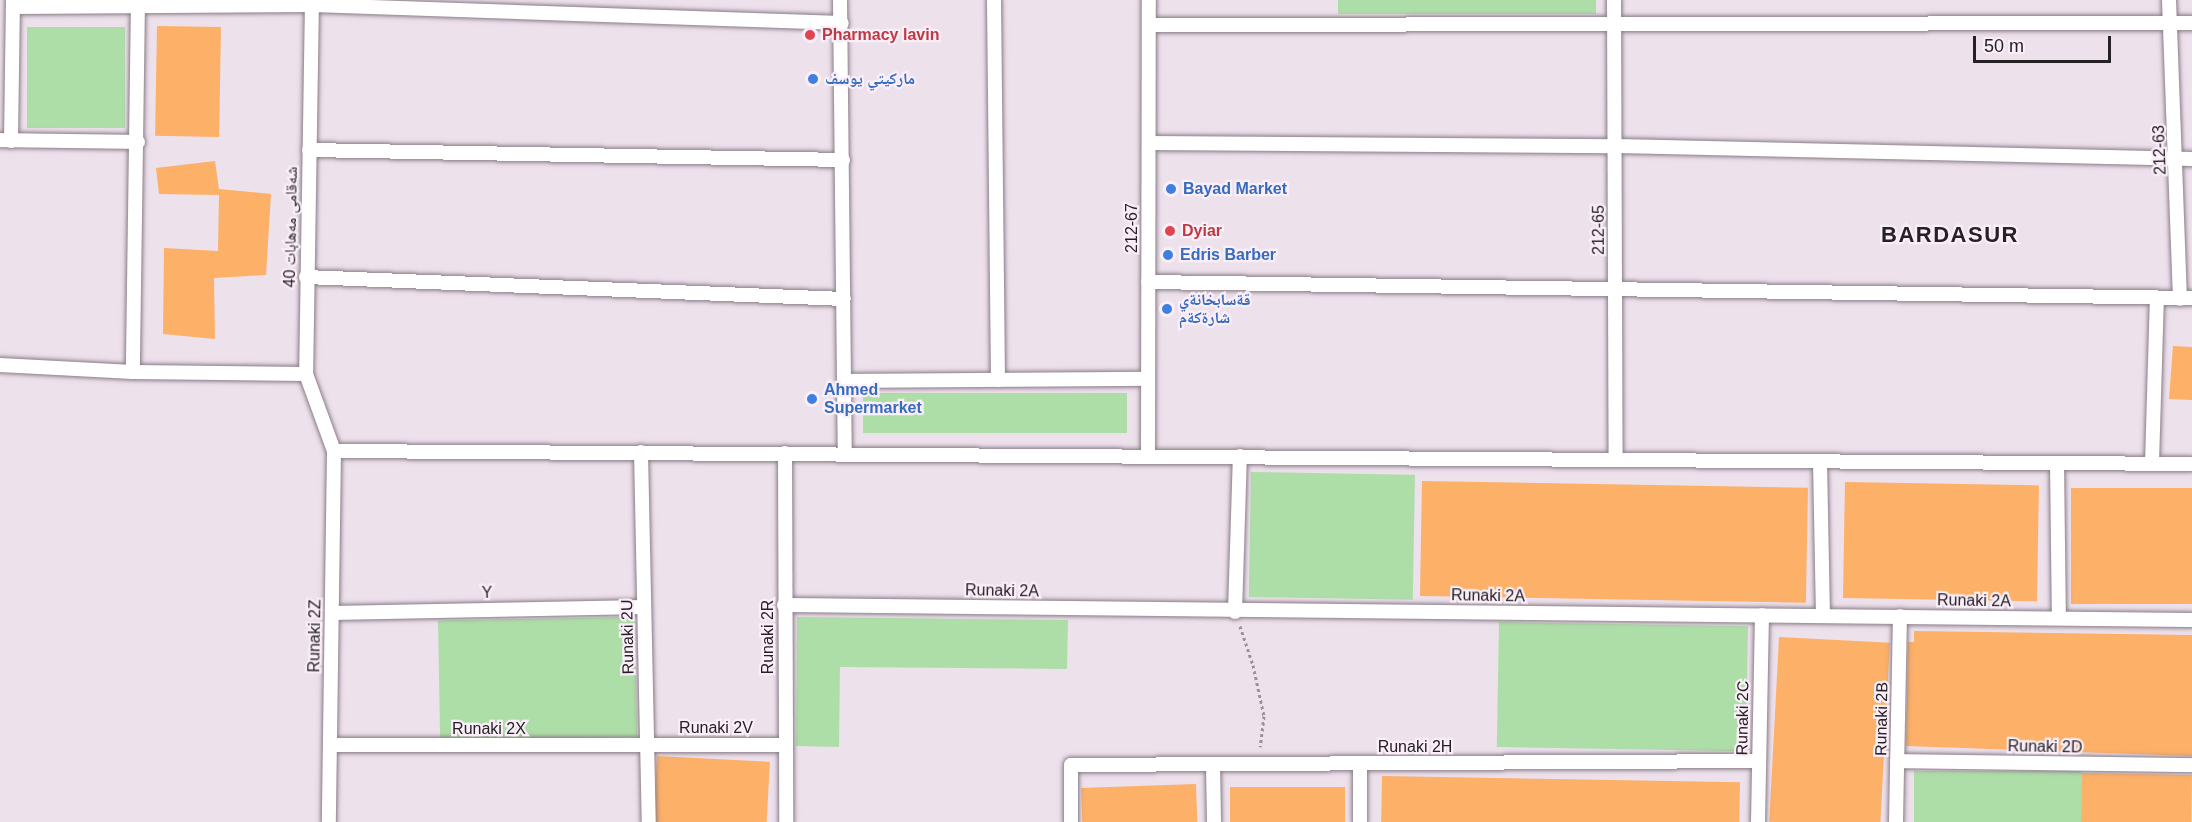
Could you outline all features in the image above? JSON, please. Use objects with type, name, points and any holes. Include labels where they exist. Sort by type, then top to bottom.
[{"type":"street","points":[[840,0],[845,453]]},
{"type":"street","points":[[994,0],[998,380]]},
{"type":"street","name":"212-67","points":[[1148,455],[1149,0]]},
{"type":"street","name":"212-65","points":[[1614,0],[1617,459]]},
{"type":"street","name":"212-63","points":[[2169,0],[2186,298]]},
{"type":"street","points":[[138,142],[6,141],[13,3],[312,2],[842,23]]},
{"type":"street","name":"شەقامی مەهابات 40","points":[[312,2],[306,374],[334,451]]},
{"type":"street","points":[[133,372],[138,142],[138,4]]},
{"type":"street","points":[[1149,26],[2192,23]]},
{"type":"street","points":[[1149,143],[1615,146],[2192,159]]},
{"type":"street","points":[[309,150],[843,160]]},
{"type":"street","points":[[306,277],[844,299]]},
{"type":"street","points":[[1148,282],[1616,287],[2186,298]]},
{"type":"street","points":[[2152,463],[2157,299]]},
{"type":"street","points":[[0,365],[133,372],[306,374]]},
{"type":"street","points":[[845,381],[1148,380]]},
{"type":"street","points":[[334,451],[2192,464]]},
{"type":"street","name":"Runaki 2Z","points":[[329,822],[334,451]]},
{"type":"street","name":"Runaki 2U","points":[[641,452],[649,822]]},
{"type":"street","name":"Runaki 2R","points":[[784,453],[786,822]]},
{"type":"street","points":[[1235,612],[1240,456]]},
{"type":"street","points":[[1820,461],[1823,616]]},
{"type":"street","points":[[2057,463],[2059,618]]},
{"type":"street","name":"Runaki 2A","points":[[784,605],[1235,612],[2192,620]]},
{"type":"street","name":"Y","points":[[332,613],[644,607]]},
{"type":"street","name":"Runaki 2C","points":[[1758,822],[1762,615]]},
{"type":"street","name":"Runaki 2B","points":[[1896,822],[1900,616]]},
{"type":"street","name":"Runaki 2V","points":[[647,745],[785,744]]},
{"type":"street","name":"Runaki 2X","points":[[330,746],[647,745]]},
{"type":"street","name":"Runaki 2H","points":[[1071,822],[1071,765],[1759,761]]},
{"type":"street","name":"Runaki 2D","points":[[1898,762],[2192,765]]},
{"type":"street","points":[[1360,763],[1360,822]]},
{"type":"street","points":[[1213,764],[1214,822]]},
{"type":"path","points":[[1235,612],[1253,665],[1264,716],[1257,764]]},
{"type":"green space","points":[[1338,0],[1596,0],[1596,14],[1338,14]]},
{"type":"green space","points":[[27,27],[125,27],[125,128],[27,128]]},
{"type":"green space","points":[[863,393],[1127,393],[1127,433],[863,433]]},
{"type":"green space","points":[[1251,472],[1415,475],[1413,600],[1249,597]]},
{"type":"green space","points":[[635,617],[637,737],[440,740],[438,620]]},
{"type":"green space","points":[[797,617],[1068,620],[1067,669],[840,667],[839,747],[796,746]]},
{"type":"green space","points":[[1499,622],[1748,626],[1746,751],[1497,747]]},
{"type":"green space","points":[[1914,771],[2082,771],[2082,822],[1914,822]]},
{"type":"building","points":[[157,26],[221,27],[219,137],[155,136]]},
{"type":"building","points":[[215,161],[219,189],[271,194],[266,275],[214,278],[215,339],[163,334],[164,248],[218,251],[219,195],[159,194],[156,168]]},
{"type":"building","points":[[2173,346],[2192,347],[2192,400],[2169,399]]},
{"type":"building","points":[[1422,481],[1808,488],[1806,603],[1420,596]]},
{"type":"building","points":[[1845,482],[2039,485],[2037,601],[1843,598]]},
{"type":"building","points":[[2071,488],[2192,488],[2192,604],[2071,604]]},
{"type":"building","points":[[1914,631],[2192,635],[2192,756],[1906,746],[1908,642],[1914,642]]},
{"type":"building","points":[[1779,637],[1890,643],[1880,822],[1769,822]]},
{"type":"building","points":[[657,756],[770,762],[767,822],[654,822]]},
{"type":"building","points":[[2082,773],[2192,775],[2191,822],[2081,822]]},
{"type":"building","points":[[1382,776],[1740,782],[1739,822],[1381,822]]},
{"type":"building","points":[[1196,784],[1197,822],[1082,822],[1081,788]]},
{"type":"building","points":[[1230,787],[1345,787],[1345,822],[1230,822]]},
{"type":"place","name":"Pharmacy lavin","points":[[810,35]]},
{"type":"place","name":"ماركيتي يوسف","points":[[813,79]]},
{"type":"place","name":"Bayad Market","points":[[1171,189]]},
{"type":"place","name":"Dyiar","points":[[1170,231]]},
{"type":"place","name":"Edris Barber","points":[[1168,255]]},
{"type":"place","name":"قةسابخانةي شارةكةم","points":[[1167,309]]},
{"type":"place","name":"Ahmed Supermarket","points":[[812,399]]},
{"type":"district","name":"BARDASUR","points":[[1950,235]]}]
